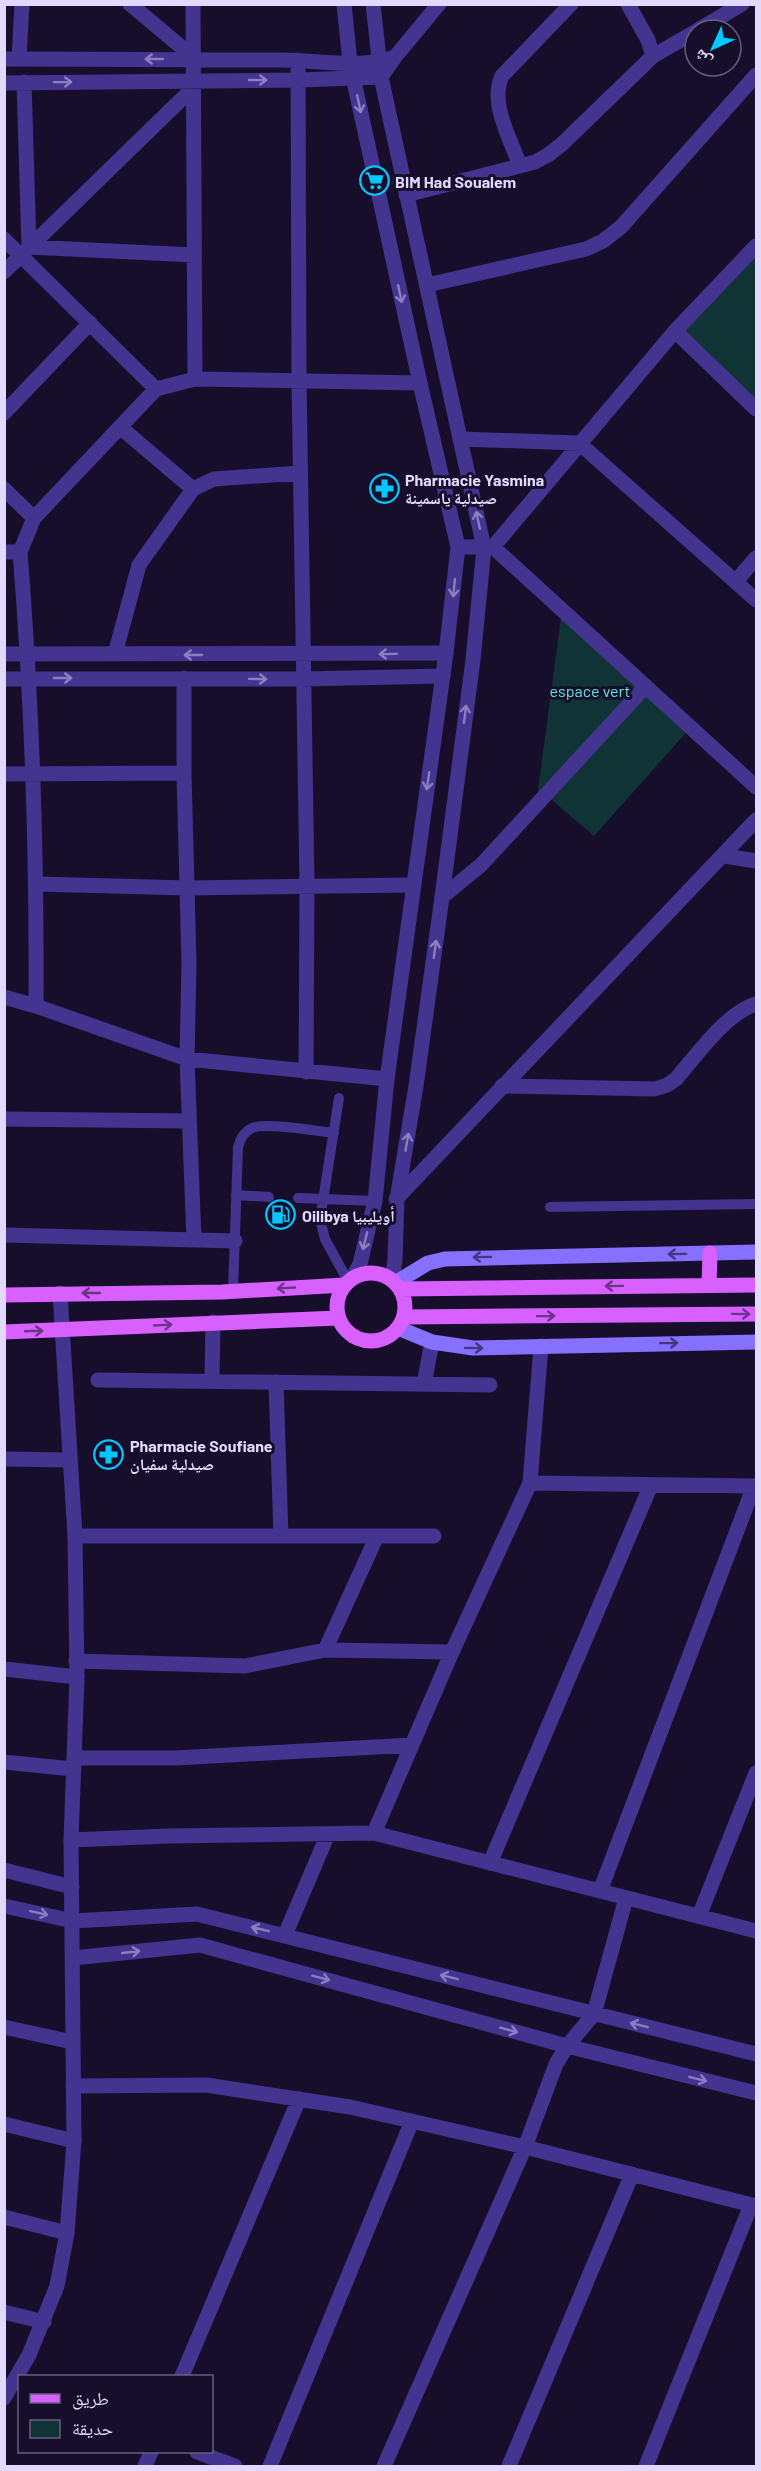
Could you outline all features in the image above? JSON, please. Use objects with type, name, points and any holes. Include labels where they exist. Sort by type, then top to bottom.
[{"type":"main road","points":[[396,1284],[428,1263],[445,1258],[756,1252]]},
{"type":"main road","points":[[709,1285],[710,1253]]},
{"type":"main road","points":[[4,1295],[233,1291],[348,1282],[372,1273],[396,1284],[756,1285]]},
{"type":"main road","points":[[348,1282],[337,1301],[338,1318],[344,1329],[354,1337],[365,1341],[377,1341],[389,1336],[401,1323],[405,1303],[396,1284]]},
{"type":"main road","points":[[401,1323],[756,1314]]},
{"type":"main road","points":[[4,1332],[338,1318]]},
{"type":"main road","points":[[401,1323],[432,1342],[473,1348],[756,1342]]},
{"type":"street","points":[[22,4],[12,59],[298,60],[352,71]]},
{"type":"street","points":[[130,4],[192,58]]},
{"type":"street","points":[[193,4],[195,379]]},
{"type":"street","points":[[344,4],[352,71],[458,547],[443,676],[387,1079],[375,1201],[360,1264],[348,1282]]},
{"type":"street","points":[[373,4],[406,195],[460,439],[488,548],[416,1086],[397,1199],[396,1284]]},
{"type":"street","points":[[4,83],[192,84],[298,80],[352,71],[385,65],[439,4]]},
{"type":"street","points":[[520,166],[498,102],[498,84],[502,76],[571,4]]},
{"type":"street","points":[[627,4],[645,34],[653,56]]},
{"type":"street","points":[[718,18],[742,4]]},
{"type":"street","points":[[406,195],[520,166],[548,155],[653,56],[683,39]]},
{"type":"street","points":[[298,60],[298,380],[307,886],[306,1072]]},
{"type":"street","points":[[427,285],[564,255],[603,241],[621,227],[756,75]]},
{"type":"street","points":[[24,82],[25,251]]},
{"type":"street","points":[[4,272],[192,84]]},
{"type":"street","points":[[4,239],[25,251],[90,323],[156,389]]},
{"type":"street","points":[[488,548],[675,331],[756,246]]},
{"type":"street","points":[[25,251],[194,255]]},
{"type":"street","points":[[4,413],[90,323]]},
{"type":"street","points":[[675,331],[756,410]]},
{"type":"street","points":[[36,1006],[37,884],[31,773],[30,679],[12,552],[34,518],[156,389],[195,379],[420,383]]},
{"type":"street","points":[[120,427],[193,489]]},
{"type":"street","points":[[460,439],[579,444],[756,600]]},
{"type":"street","points":[[115,654],[139,565],[193,489],[214,479],[300,472]]},
{"type":"street","points":[[4,489],[34,518]]},
{"type":"street","points":[[458,547],[488,548],[646,686],[756,787]]},
{"type":"street","points":[[736,581],[756,558]]},
{"type":"street","points":[[4,654],[446,653]]},
{"type":"street","points":[[4,679],[302,679],[443,676]]},
{"type":"street","points":[[184,678],[184,773],[188,888],[187,1059],[194,1240]]},
{"type":"street","points":[[442,897],[482,865],[646,686]]},
{"type":"street","points":[[4,774],[184,773]]},
{"type":"street","points":[[375,1201],[397,1199],[756,820]]},
{"type":"street","points":[[725,855],[756,861]]},
{"type":"street","points":[[37,884],[188,888],[413,885]]},
{"type":"street","points":[[4,997],[187,1059],[387,1079]]},
{"type":"street","points":[[502,1086],[655,1089],[667,1085],[676,1078],[729,1020],[756,1004]]},
{"type":"street","points":[[4,1119],[189,1121]]},
{"type":"street","points":[[4,1235],[235,1241]]},
{"type":"street","points":[[20,2375],[44,2322],[57,2286],[67,2233],[74,2141],[71,1840],[77,1677],[75,1536],[60,1293]]},
{"type":"street","points":[[212,1382],[213,1322]]},
{"type":"street","points":[[424,1384],[432,1342]]},
{"type":"street","points":[[374,1833],[452,1652],[530,1483],[542,1346]]},
{"type":"street","points":[[98,1380],[490,1385]]},
{"type":"street","points":[[276,1382],[281,1536]]},
{"type":"street","points":[[4,1459],[70,1460]]},
{"type":"street","points":[[530,1483],[755,1486],[600,1891]]},
{"type":"street","points":[[490,1863],[651,1485]]},
{"type":"street","points":[[75,1536],[434,1536]]},
{"type":"street","points":[[325,1650],[377,1536]]},
{"type":"street","points":[[76,1661],[244,1666],[325,1650],[452,1652]]},
{"type":"street","points":[[4,1669],[77,1677]]},
{"type":"street","points":[[4,1762],[74,1764],[412,1745]]},
{"type":"street","points":[[699,1916],[756,1773]]},
{"type":"street","points":[[71,1840],[374,1833],[756,1931]]},
{"type":"street","points":[[285,1935],[328,1834]]},
{"type":"street","points":[[4,1870],[72,1887]]},
{"type":"street","points":[[384,2466],[525,2146],[556,2064],[567,2046],[594,2014],[626,1898]]},
{"type":"street","points":[[4,1906],[73,1921],[197,1914],[756,2054]]},
{"type":"street","points":[[73,1958],[200,1945],[567,2046],[756,2093]]},
{"type":"street","points":[[4,2027],[72,2042]]},
{"type":"street","points":[[73,2086],[206,2085],[350,2107],[525,2146],[754,2205],[646,2466]]},
{"type":"street","points":[[182,2375],[299,2099]]},
{"type":"street","points":[[270,2466],[412,2121]]},
{"type":"street","points":[[4,2124],[74,2141]]},
{"type":"street","points":[[508,2466],[632,2174]]},
{"type":"street","points":[[4,2217],[67,2233]]},
{"type":"street","points":[[4,2312],[44,2322]]},
{"type":"street","points":[[4,2398],[17,2381]]},
{"type":"street","points":[[201,2453],[235,2466]]},
{"type":"lane","points":[[339,1098],[322,1199],[321,1229],[348,1282]]},
{"type":"lane","points":[[233,1291],[238,1147],[243,1136],[247,1131],[265,1126],[334,1133]]},
{"type":"lane","points":[[236,1195],[269,1197]]},
{"type":"lane","points":[[298,1198],[375,1201]]},
{"type":"lane","points":[[550,1207],[756,1204]]},
{"type":"green space","points":[[756,246],[756,406],[675,331]]},
{"type":"green space","name":"espace vert","points":[[562,610],[691,727],[594,836],[546,795],[536,805]]},
{"type":"place","name":"BIM Had Soualem","points":[[374,181]]},
{"type":"place","name":"Pharmacie Yasmina صيدلية ياسمينة","points":[[384,488]]},
{"type":"place","name":"Oilibya أويليبيا","points":[[281,1215]]},
{"type":"place","name":"Pharmacie Soufiane صيدلية سفيان","points":[[109,1454]]}]
